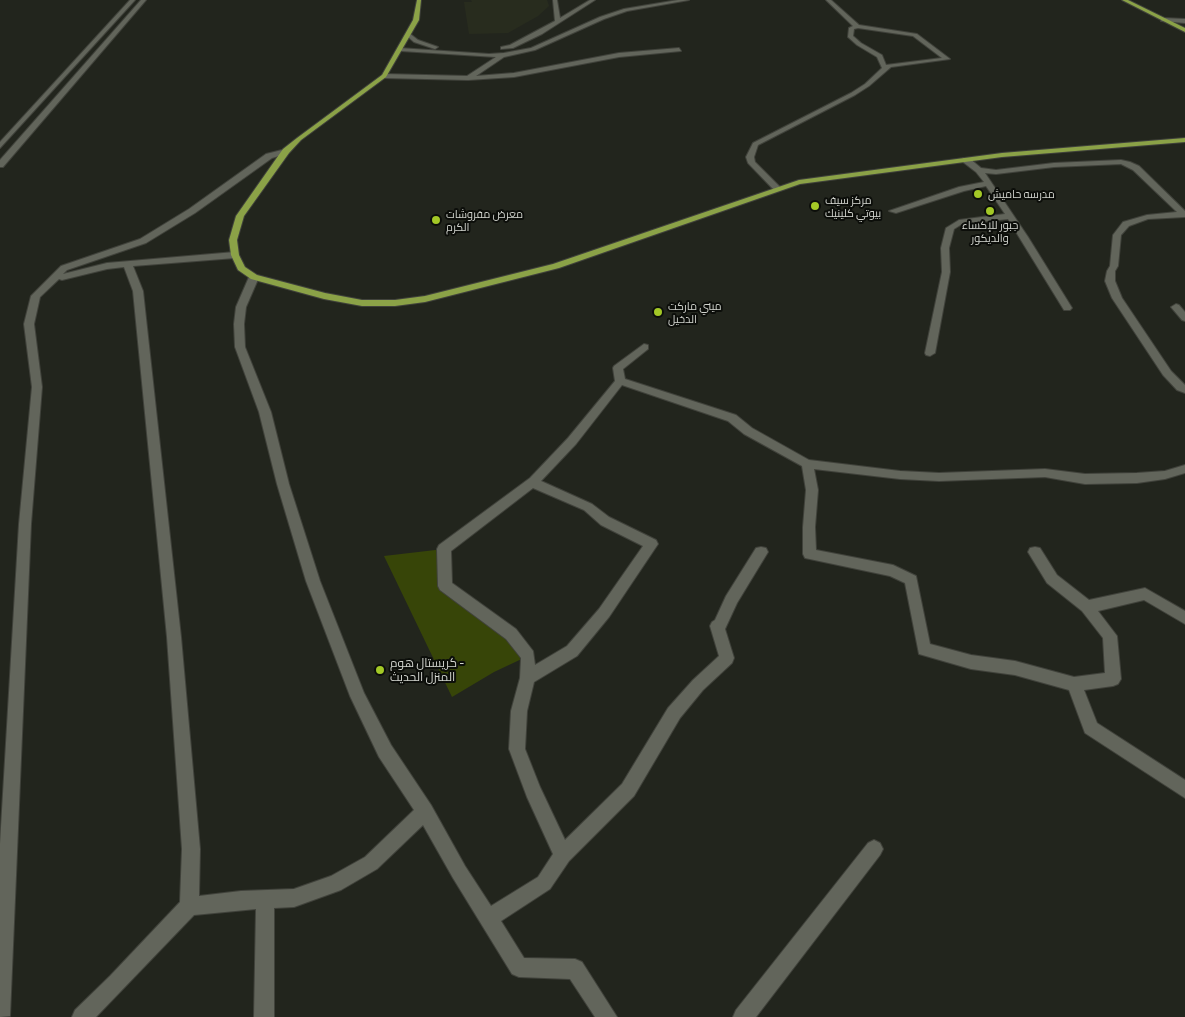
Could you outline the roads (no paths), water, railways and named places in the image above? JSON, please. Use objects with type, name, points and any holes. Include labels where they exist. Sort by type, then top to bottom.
[{"type":"main road","points":[[419,0],[416,20],[402,49],[384,76],[325,118],[286,151],[240,216],[233,240],[235,255],[241,268],[254,277],[324,296],[362,303],[395,303],[425,299],[556,266],[777,188],[799,182],[966,160],[1185,140]]},
{"type":"main road","points":[[1124,0],[1185,30]]},
{"type":"street","points":[[0,146],[133,0]]},
{"type":"street","points":[[0,166],[144,0]]},
{"type":"street","points":[[555,0],[558,22]]},
{"type":"street","points":[[408,35],[416,41],[445,48],[490,50],[510,47],[540,33],[593,0]]},
{"type":"street","points":[[402,49],[489,56],[504,55],[533,49],[602,18],[626,10],[687,0]]},
{"type":"street","points":[[777,188],[752,163],[750,157],[755,144],[853,94],[867,85],[885,68],[896,63],[947,59],[916,35],[857,26],[828,0]]},
{"type":"street","points":[[1163,20],[1185,21]]},
{"type":"street","points":[[857,26],[852,28],[850,36],[880,56],[880,60],[885,68]]},
{"type":"street","points":[[468,78],[504,55],[510,47]]},
{"type":"street","points":[[384,76],[468,78],[522,74],[619,55],[679,50]]},
{"type":"street","points":[[0,1016],[24,534],[37,387],[29,324],[36,296],[64,268],[143,241],[169,227],[269,156],[286,151]]},
{"type":"street","points":[[966,160],[979,170],[1024,237],[1067,308]]},
{"type":"street","points":[[979,170],[996,172],[1054,165],[1120,162],[1130,164],[1185,215]]},
{"type":"street","points":[[893,211],[962,189],[988,184]]},
{"type":"street","points":[[1185,215],[1146,217],[1126,224],[1117,234],[1114,266],[1111,271],[1110,280],[1118,298],[1168,373],[1185,389]]},
{"type":"street","points":[[930,353],[946,272],[945,248],[950,228],[959,222],[1009,216]]},
{"type":"street","points":[[50,280],[90,269],[235,255]]},
{"type":"street","points":[[82,1017],[117,983],[189,906],[191,849],[174,637],[138,291],[128,265]]},
{"type":"street","points":[[254,277],[241,307],[239,324],[240,347],[265,412],[283,484],[313,581],[358,696],[385,752],[425,811],[519,967],[575,969],[607,1017]]},
{"type":"street","points":[[1176,307],[1185,318]]},
{"type":"street","points":[[563,855],[533,791],[517,748],[519,712],[528,678],[528,656],[511,634],[445,586],[444,549],[534,481],[572,441],[620,381],[618,368],[644,347]]},
{"type":"street","points":[[620,381],[643,387],[672,399],[732,418],[748,431],[807,464],[900,475],[939,477],[1045,473],[1085,479],[1138,478],[1165,475],[1185,469]]},
{"type":"street","points":[[807,464],[812,490],[809,527],[810,554],[893,571],[911,580],[924,649],[971,662],[1015,668],[1074,684],[1113,679],[1110,636],[1087,606],[1052,579],[1036,552]]},
{"type":"street","points":[[528,678],[572,651],[604,613],[651,544],[605,521],[588,507],[535,484],[534,481]]},
{"type":"street","points":[[488,918],[544,883],[563,855],[628,790],[674,713],[698,685],[727,658],[717,626],[719,627],[731,600],[761,552]]},
{"type":"street","points":[[1087,606],[1145,594],[1185,618]]},
{"type":"street","points":[[1074,684],[1091,728],[1185,790]]},
{"type":"street","points":[[189,906],[294,898],[335,884],[371,863],[425,811]]},
{"type":"street","points":[[743,1017],[874,849]]},
{"type":"street","points":[[264,1017],[265,899]]},
{"type":"place","name":"مدرسه حاميش","points":[[978,194]]},
{"type":"place","name":"مركز سيف بيوتي كلينيك","points":[[815,206]]},
{"type":"place","name":"جبور للإكساء والديكور","points":[[990,211]]},
{"type":"place","name":"معرض مفروشات الكرم","points":[[436,220]]},
{"type":"place","name":"ميني ماركت الدخيل","points":[[658,312]]},
{"type":"place","name":"كريستال هوم - المنزل الحديث","points":[[380,670]]}]
